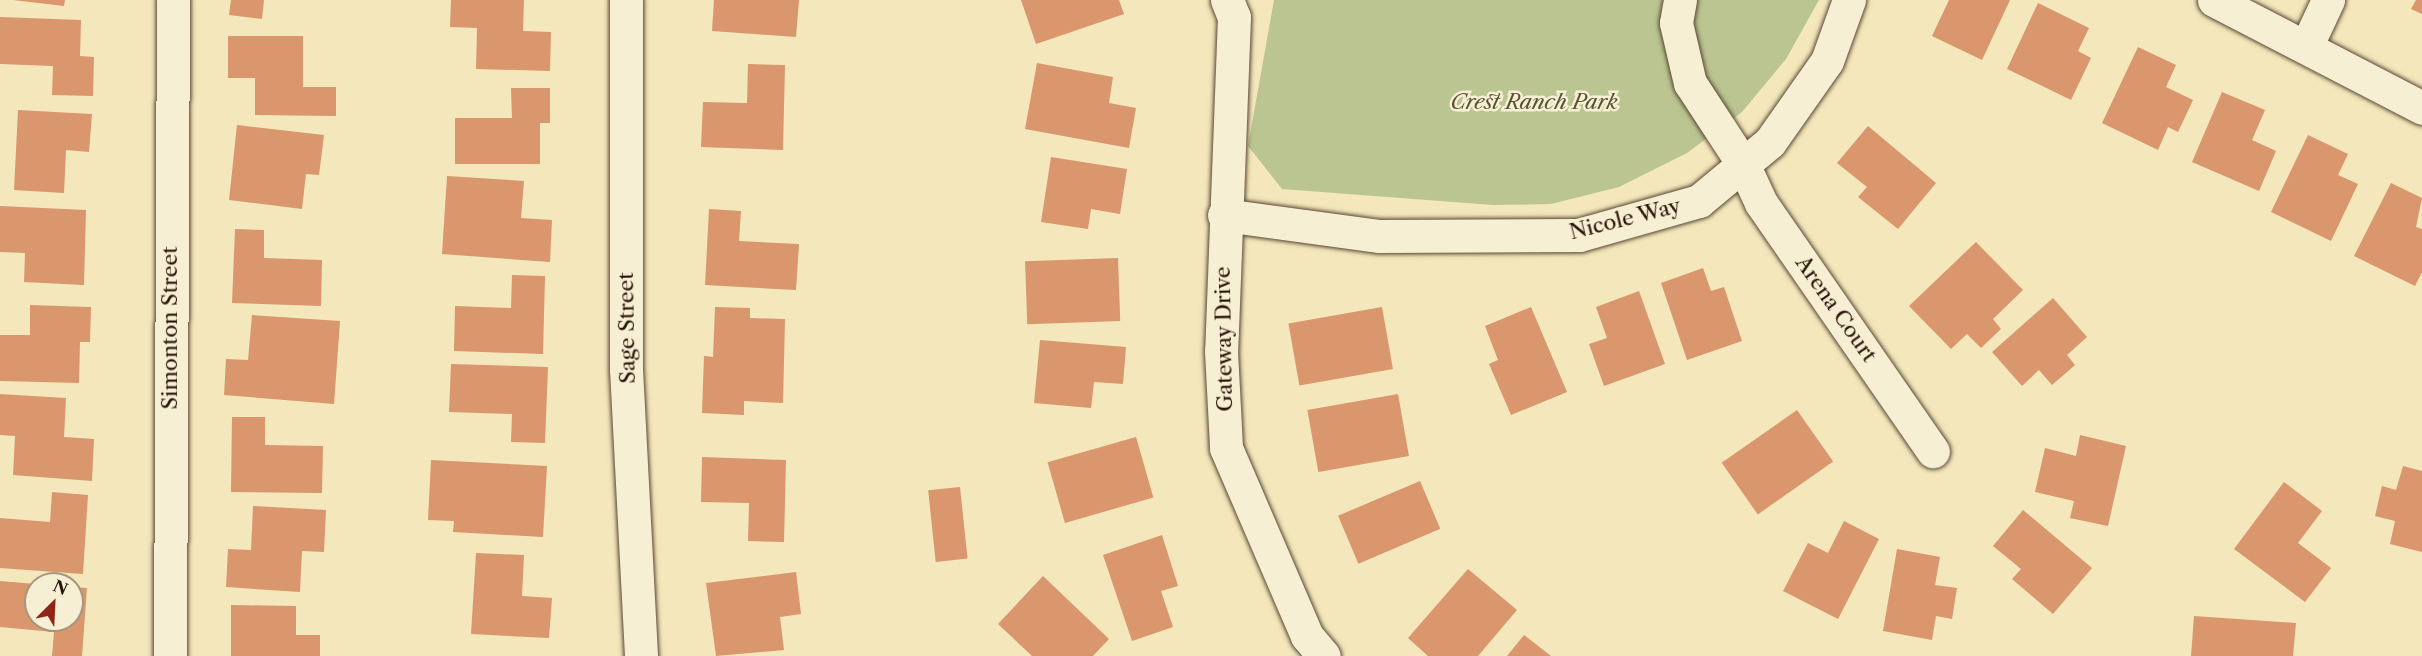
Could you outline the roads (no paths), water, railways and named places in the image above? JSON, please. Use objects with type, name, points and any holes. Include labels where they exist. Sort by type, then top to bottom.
[{"type":"street","name":"Simonton Street","points":[[170,656],[173,0]]},
{"type":"street","name":"Sage Street","points":[[626,0],[626,369],[641,656]]},
{"type":"street","name":"Gateway Drive","points":[[1227,0],[1234,17],[1224,215],[1226,448],[1307,636],[1317,654]]},
{"type":"street","name":"Arena Court","points":[[1680,0],[1676,23],[1690,83],[1743,164],[1761,203],[1933,451]]},
{"type":"street","name":"Nicole Way","points":[[1224,215],[1380,236],[1579,235],[1699,201],[1770,142],[1827,61],[1849,0]]},
{"type":"street","points":[[2214,0],[2307,45],[2422,108]]},
{"type":"street","points":[[2307,45],[2328,0]]},
{"type":"park label","name":"Crest Ranch Park","points":[[1534,102]]}]
